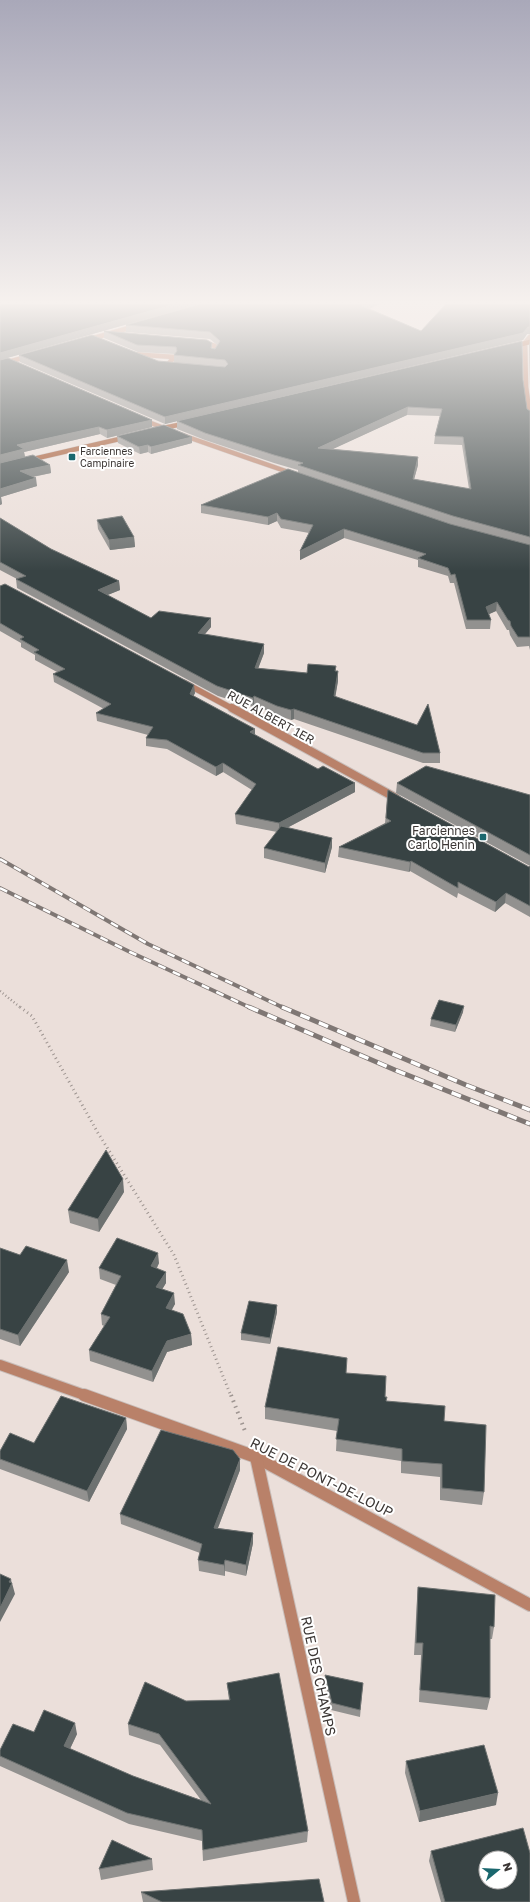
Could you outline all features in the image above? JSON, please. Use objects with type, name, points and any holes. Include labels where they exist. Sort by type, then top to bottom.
[{"type":"main road","points":[[156,430],[190,423]]},
{"type":"main road","points":[[22,462],[134,435]]},
{"type":"street","points":[[527,393],[530,416]]},
{"type":"street","points":[[136,417],[206,445],[297,475]]},
{"type":"street","name":"RUE ALBERT 1ER","points":[[181,680],[406,803]]},
{"type":"street","name":"RUE DE PONT-DE-LOUP","points":[[0,1365],[256,1457],[530,1605]]},
{"type":"street","name":"RUE DES CHAMPS","points":[[256,1457],[354,1902]]},
{"type":"path","points":[[0,991],[32,1016],[98,1133],[174,1255],[256,1457]]},
{"type":"building","points":[[0,393],[89,393],[152,420],[107,430],[99,427],[17,445],[24,449],[0,455]]},
{"type":"building","points":[[108,393],[268,393],[165,417]]},
{"type":"building","points":[[299,393],[525,393],[527,409],[530,411],[530,537],[453,516],[298,465],[303,463],[205,433],[177,421]],"holes":[[[408,407],[442,409],[435,436],[463,437],[471,489],[413,479],[418,457],[318,448]]]},
{"type":"building","points":[[164,425],[192,437],[151,447],[148,445],[139,447],[117,436]]},
{"type":"building","points":[[33,455],[50,465],[20,471],[36,478],[0,489],[0,463]]},
{"type":"building","points":[[288,469],[450,524],[530,545],[530,637],[518,637],[511,626],[510,621],[497,602],[486,607],[491,620],[467,620],[455,574],[451,575],[448,568],[418,558],[426,554],[344,529],[300,551],[313,525],[281,519],[277,513],[268,517],[201,505]]},
{"type":"building","points":[[122,516],[134,537],[109,540],[97,520]]},
{"type":"building","points":[[0,518],[51,549],[119,581],[98,590],[151,618],[159,611],[211,618],[198,633],[264,644],[255,668],[307,673],[308,664],[336,666],[335,671],[338,671],[334,696],[417,725],[428,704],[440,753],[423,753],[294,709],[291,710],[277,706],[254,696],[253,698],[217,686],[16,579],[26,576],[0,562]]},
{"type":"building","points":[[5,584],[194,685],[190,694],[255,729],[250,732],[318,769],[323,766],[355,783],[279,823],[235,814],[256,784],[223,763],[216,767],[167,740],[146,738],[153,727],[96,713],[111,704],[53,674],[65,669],[34,652],[39,650],[20,639],[24,637],[0,623],[0,586]]},
{"type":"building","points":[[426,766],[530,795],[530,855],[397,783]]},
{"type":"building","points":[[388,790],[529,867],[530,866],[530,906],[506,893],[496,902],[458,882],[458,888],[411,861],[339,847],[391,821],[386,818]]},
{"type":"building","points":[[281,826],[332,838],[325,863],[264,848]]},
{"type":"building","points":[[439,1000],[464,1006],[456,1025],[431,1019]]},
{"type":"building","points":[[106,1150],[123,1179],[98,1219],[68,1210]]},
{"type":"building","points":[[117,1238],[158,1253],[151,1266],[166,1272],[156,1287],[174,1293],[166,1308],[183,1314],[191,1334],[167,1341],[152,1371],[89,1350],[110,1317],[101,1314],[121,1276],[99,1268]]},
{"type":"building","points":[[26,1246],[67,1260],[18,1335],[0,1329],[0,1248],[20,1255]]},
{"type":"building","points":[[249,1301],[277,1305],[270,1338],[241,1333]]},
{"type":"building","points":[[278,1347],[347,1358],[346,1373],[386,1376],[386,1401],[445,1406],[444,1421],[486,1425],[484,1492],[442,1488],[442,1464],[402,1461],[402,1449],[336,1439],[339,1419],[265,1407]]},
{"type":"building","points":[[61,1396],[126,1418],[87,1491],[0,1459],[0,1451],[10,1433],[34,1443]]},
{"type":"building","points":[[161,1430],[233,1450],[240,1459],[214,1528],[253,1533],[246,1565],[225,1560],[224,1565],[198,1560],[202,1544],[120,1514]]},
{"type":"building","points":[[0,1574],[11,1579],[9,1582],[12,1583],[0,1608]]},
{"type":"building","points":[[418,1587],[495,1595],[494,1627],[490,1626],[490,1698],[420,1690],[423,1643],[416,1643]]},
{"type":"building","points":[[279,1673],[308,1831],[203,1850],[202,1830],[127,1813],[0,1756],[0,1750],[13,1724],[34,1732],[44,1710],[75,1723],[64,1746],[133,1776],[211,1804],[159,1734],[128,1724],[145,1682],[186,1701],[230,1700],[227,1683]]},
{"type":"building","points":[[325,1675],[363,1683],[360,1710],[332,1703]]},
{"type":"building","points":[[484,1745],[498,1793],[420,1811],[406,1761]]},
{"type":"building","points":[[523,1828],[530,1853],[530,1902],[445,1902],[431,1851]]},
{"type":"building","points":[[112,1840],[152,1859],[99,1869]]},
{"type":"building","points":[[319,1879],[324,1902],[162,1902],[141,1892]]},
{"type":"railway","points":[[0,859],[148,944],[284,1008]]},
{"type":"railway","points":[[0,888],[130,952],[251,1008]]},
{"type":"railway","points":[[249,1007],[395,1070],[530,1124]]},
{"type":"railway","points":[[282,1007],[466,1085],[530,1110]]},
{"type":"place","name":"Farciennes Campinaire","points":[[72,457]]},
{"type":"place","name":"Farciennes Carlo Henin","points":[[483,837]]}]
